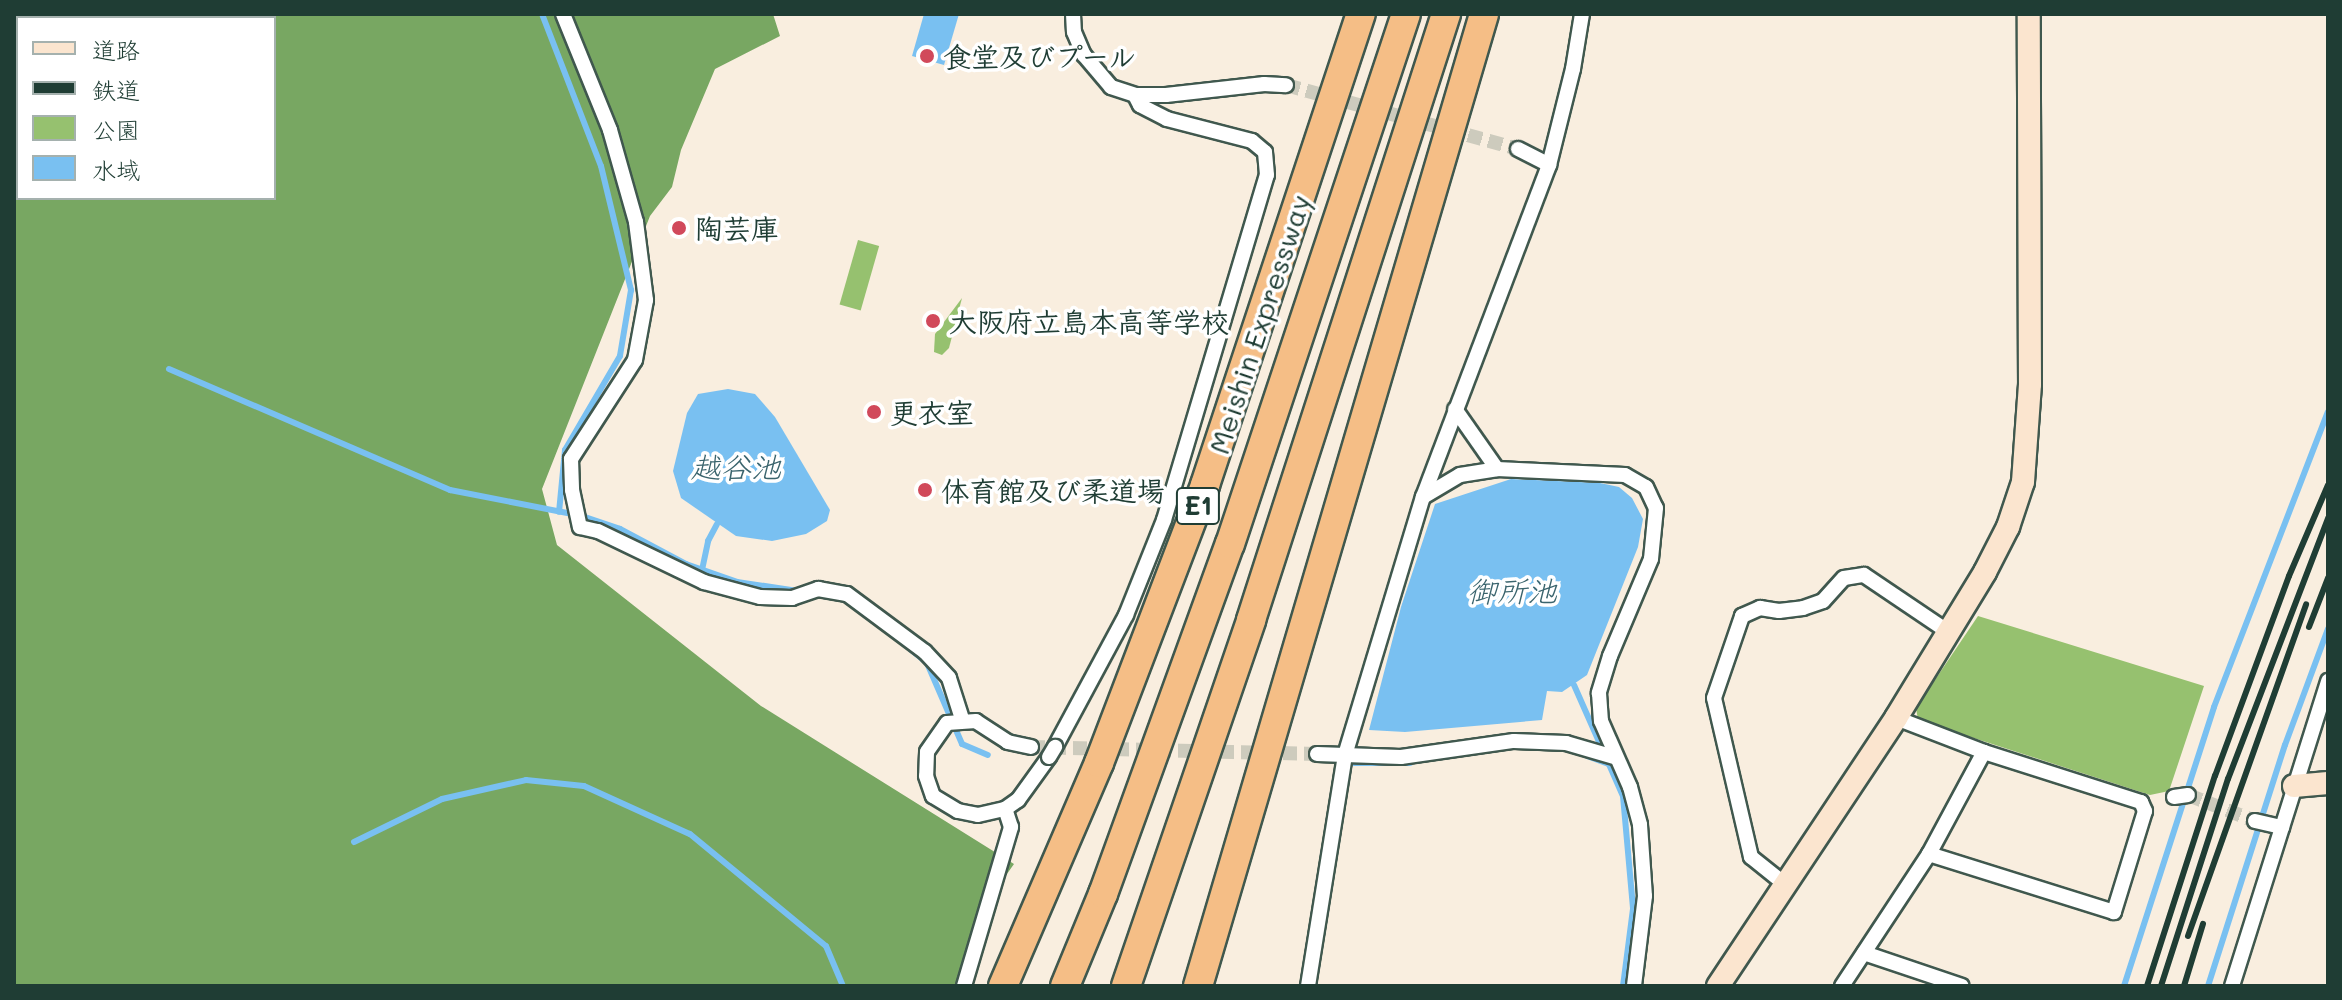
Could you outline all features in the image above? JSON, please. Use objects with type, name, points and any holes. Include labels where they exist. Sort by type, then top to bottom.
[{"type":"highway","name":"Meishin Expressway","points":[[1003,986],[1099,763],[1205,485],[1361,14]]},
{"type":"highway","name":"Meishin Expressway","points":[[1065,986],[1103,894],[1230,544],[1406,14]]},
{"type":"highway","points":[[1126,986],[1251,620],[1446,14]]},
{"type":"highway","points":[[1198,986],[1484,14]]},
{"type":"street","points":[[563,14],[610,130],[636,222],[646,300],[635,360],[571,459],[572,490],[580,527],[598,531],[704,582],[760,597],[796,596],[816,589],[847,594],[925,652],[949,678],[956,721]]},
{"type":"street","points":[[1073,14],[1074,32],[1096,74],[1111,87],[1135,95],[1286,85]]},
{"type":"street","points":[[1308,986],[1344,761],[1423,497],[1549,165],[1573,69],[1582,14]]},
{"type":"street","points":[[1718,986],[1896,718],[1985,572],[2008,527],[2023,482],[2030,384],[2029,14]]},
{"type":"street","points":[[1031,747],[1008,742],[976,721],[956,721],[927,752],[926,776],[933,796],[958,811],[978,815],[1005,809],[1022,795],[1052,752],[1126,615],[1164,520],[1267,175],[1265,152],[1252,141],[1167,119],[1140,105],[1135,95]]},
{"type":"street","points":[[1518,149],[1549,165]]},
{"type":"street","points":[[1455,409],[1497,469]]},
{"type":"street","points":[[1423,497],[1460,475],[1497,469],[1625,475],[1646,487],[1656,508],[1651,559],[1610,656],[1599,693],[1601,721],[1613,757],[1630,787],[1640,825],[1645,896],[1634,986]]},
{"type":"street","points":[[1786,885],[1751,857],[1714,698],[1742,616],[1760,608],[1779,611],[1803,608],[1823,601],[1844,578],[1864,575],[1947,631]]},
{"type":"street","points":[[2232,986],[2328,681]]},
{"type":"street","points":[[1896,718],[1984,752],[2141,802],[2145,811],[2114,912],[1929,854]]},
{"type":"street","points":[[1317,754],[1344,761],[1401,757],[1514,741],[1566,743],[1613,757]]},
{"type":"street","points":[[1842,986],[1929,854],[1984,752]]},
{"type":"street","points":[[2294,786],[2328,783]]},
{"type":"street","points":[[964,986],[1011,827],[1005,809]]},
{"type":"street","points":[[2255,821],[2282,827]]},
{"type":"street","points":[[1864,953],[1962,986]]},
{"type":"green space","points":[[14,14],[773,14],[780,36],[715,69],[681,150],[672,187],[650,216],[542,489],[557,545],[761,706],[1014,864],[997,888],[961,986],[14,986]]},
{"type":"green space","points":[[858,240],[879,246],[861,310],[840,304]]},
{"type":"green space","points":[[962,298],[949,348],[942,355],[934,352],[935,334]]},
{"type":"green space","points":[[1978,616],[2204,686],[2169,791],[2150,795],[1918,720],[1916,708]]},
{"type":"water","points":[[924,14],[959,14],[944,65],[912,56]]},
{"type":"water","name":"越谷池","points":[[728,389],[755,394],[775,417],[830,510],[827,521],[806,534],[772,541],[736,536],[681,498],[673,471],[687,413],[698,394]]},
{"type":"water","name":"御所池","points":[[1511,479],[1600,483],[1619,487],[1632,498],[1643,519],[1638,547],[1587,675],[1562,692],[1547,691],[1542,720],[1405,732],[1369,730],[1401,607],[1435,504]]},
{"type":"waterway","points":[[542,14],[601,166],[631,290],[620,356],[565,450],[559,512]]},
{"type":"waterway","points":[[169,369],[450,490],[582,516],[620,529],[686,564],[737,582],[799,591]]},
{"type":"waterway","points":[[2124,986],[2214,707],[2328,412]]},
{"type":"waterway","points":[[702,570],[708,541],[717,524]]},
{"type":"waterway","points":[[2208,986],[2285,745],[2328,629]]},
{"type":"waterway","points":[[910,649],[927,663],[962,744],[988,755]]},
{"type":"waterway","points":[[1574,685],[1623,796],[1633,909],[1623,986]]},
{"type":"waterway","points":[[1587,756],[1609,764]]},
{"type":"waterway","points":[[1354,763],[1410,763]]},
{"type":"waterway","points":[[354,842],[442,799],[526,780],[584,786],[690,834],[826,946],[843,986]]},
{"type":"tunnel","points":[[1286,85],[1518,149]]},
{"type":"tunnel","points":[[1031,747],[1317,754]]},
{"type":"tunnel","points":[[2188,795],[2255,821]]},
{"type":"railway","points":[[2147,986],[2215,776],[2289,576],[2328,485]]},
{"type":"railway","points":[[2161,986],[2228,779],[2328,518]]},
{"type":"railway","points":[[2309,627],[2328,578]]},
{"type":"railway","points":[[2188,936],[2306,604]]},
{"type":"railway","points":[[2184,986],[2203,924]]},
{"type":"place","name":"食堂及びプール","points":[[927,56]]},
{"type":"place","name":"陶芸庫","points":[[679,228]]},
{"type":"place","name":"大阪府立島本高等学校","points":[[933,321]]},
{"type":"place","name":"更衣室","points":[[874,412]]},
{"type":"place","name":"体育館及び柔道場","points":[[925,490]]}]
